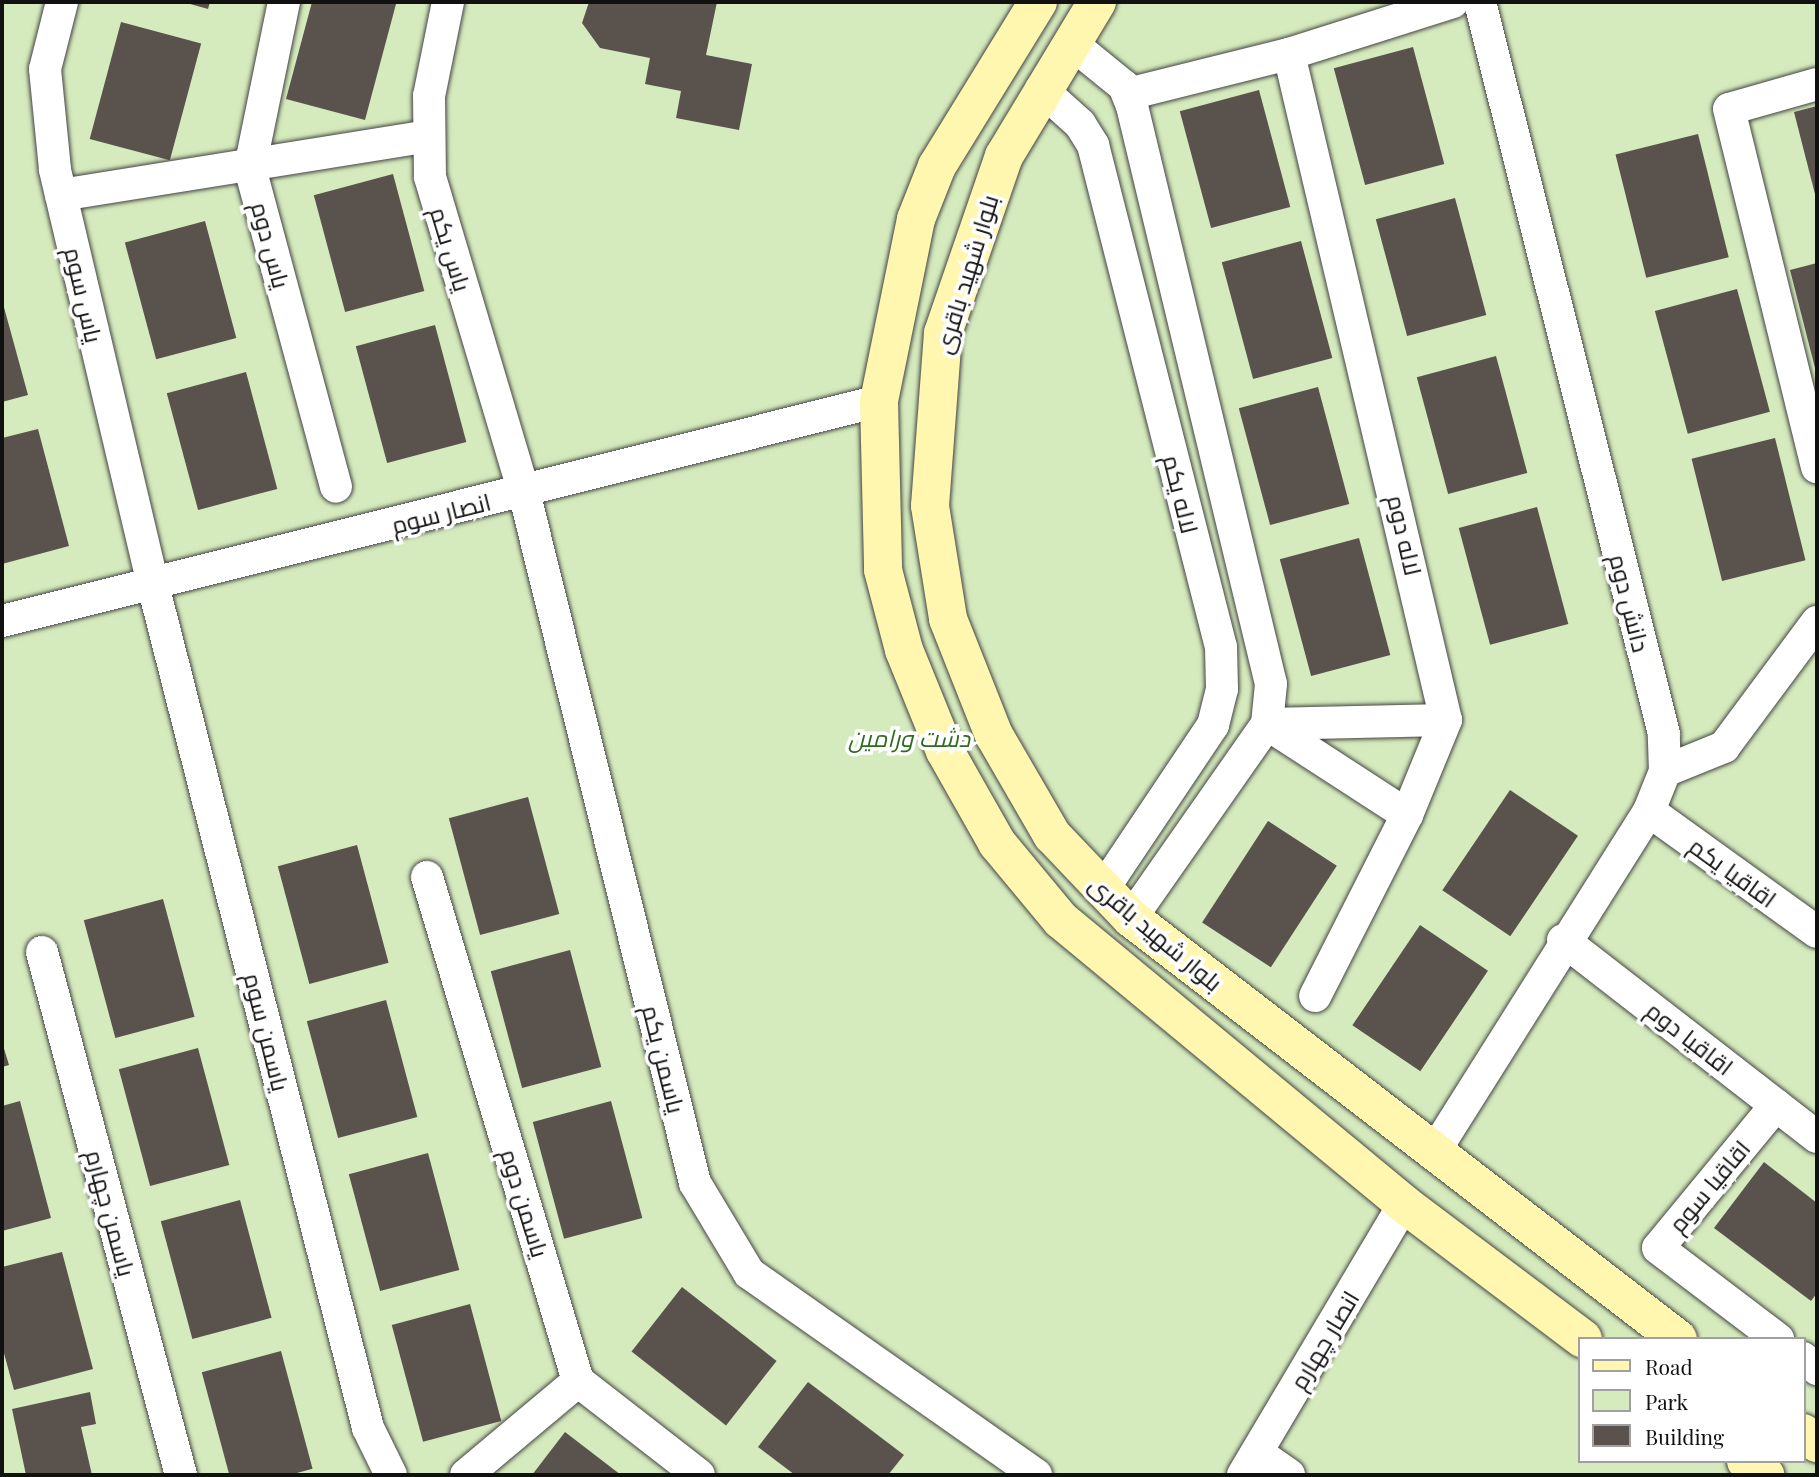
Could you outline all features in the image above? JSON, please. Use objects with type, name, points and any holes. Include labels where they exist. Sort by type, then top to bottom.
[{"type":"street","name":"یاس سوم","points":[[62,2],[46,69],[61,195],[153,585]]},
{"type":"street","name":"یاس دوم","points":[[284,2],[250,168],[336,487]]},
{"type":"street","name":"یاس یکم","points":[[448,2],[428,136],[430,177],[524,492]]},
{"type":"street","name":"بلوار شهید باقری","points":[[1038,2],[937,166],[916,219],[879,401],[883,570],[904,650],[945,751],[997,843],[1061,920],[1404,1204],[1580,1337]]},
{"type":"street","name":"بلوار شهید باقری","points":[[1097,2],[1041,89],[1004,156],[943,333],[930,506],[948,619],[995,735],[1052,835],[1102,891],[1131,918],[1433,1154],[1675,1337]]},
{"type":"street","points":[[1128,94],[1289,54],[1453,2]]},
{"type":"street","name":"دانش دوم","points":[[1433,1154],[1563,940],[1649,811],[1665,771],[1664,734],[1480,2]]},
{"type":"street","points":[[1071,43],[1128,94],[1265,650],[1267,724],[1131,918]]},
{"type":"street","name":"لاله دوم","points":[[1289,54],[1446,720]]},
{"type":"street","points":[[1817,84],[1729,109],[1817,467]]},
{"type":"street","name":"لاله یکم","points":[[1041,89],[1080,124],[1093,145],[1221,647],[1222,689],[1213,725],[1102,891]]},
{"type":"street","points":[[61,195],[250,168],[428,136]]},
{"type":"street","name":"انصار سوم","points":[[2,621],[879,401]]},
{"type":"street","name":"یاسمن یکم","points":[[524,492],[695,1183],[716,1226],[749,1273],[1036,1475]]},
{"type":"street","name":"یاسمن سوم","points":[[153,585],[368,1428],[391,1475]]},
{"type":"street","points":[[1665,771],[1724,747],[1817,622]]},
{"type":"street","points":[[1267,724],[1446,720],[1407,815],[1315,996]]},
{"type":"street","points":[[1267,724],[1407,815]]},
{"type":"street","name":"اقاقیا یکم","points":[[1649,811],[1817,932]]},
{"type":"street","name":"یاسمن دوم","points":[[427,877],[579,1381]]},
{"type":"street","name":"اقاقیا دوم","points":[[1563,940],[1817,1137]]},
{"type":"street","name":"یاسمن چهارم","points":[[42,951],[181,1475]]},
{"type":"street","name":"اقاقیا سوم","points":[[1775,1337],[1658,1248],[1776,1105]]},
{"type":"street","points":[[1404,1204],[1433,1154]]},
{"type":"street","name":"انصار چهارم","points":[[1250,1464],[1404,1204]]},
{"type":"street","points":[[466,1475],[579,1381],[699,1475]]},
{"type":"street","points":[[1749,1463],[1765,1475]]},
{"type":"street","points":[[1250,1464],[1289,1475]]},
{"type":"green space","name":"دشت ورامین","points":[[2,2],[1817,2],[1817,1475],[2,1475]]},
{"type":"building","points":[[183,2],[210,2],[208,9]]},
{"type":"building","points":[[312,2],[396,4],[365,120],[286,99]]},
{"type":"building","points":[[589,2],[717,2],[706,55],[752,64],[739,130],[676,118],[681,91],[645,84],[650,58],[600,48],[582,23]]},
{"type":"building","points":[[121,22],[201,43],[170,160],[90,139]]},
{"type":"building","points":[[1413,47],[1444,164],[1365,185],[1334,68]]},
{"type":"building","points":[[1259,90],[1290,207],[1211,228],[1180,111]]},
{"type":"building","points":[[1817,106],[1817,198],[1816,198],[1794,112]]},
{"type":"building","points":[[1698,134],[1729,257],[1646,278],[1616,155]]},
{"type":"building","points":[[393,174],[424,291],[345,312],[314,195]]},
{"type":"building","points":[[1455,198],[1486,315],[1407,336],[1376,219]]},
{"type":"building","points":[[205,221],[236,338],[156,359],[125,242]]},
{"type":"building","points":[[1301,241],[1332,358],[1253,379],[1222,262]]},
{"type":"building","points":[[1817,263],[1817,372],[1816,372],[1790,270]]},
{"type":"building","points":[[1737,289],[1770,412],[1688,434],[1655,311]]},
{"type":"building","points":[[2,300],[28,395],[2,402]]},
{"type":"building","points":[[435,325],[466,442],[387,463],[356,346]]},
{"type":"building","points":[[1496,356],[1527,473],[1448,494],[1417,377]]},
{"type":"building","points":[[246,372],[277,489],[198,510],[167,393]]},
{"type":"building","points":[[1318,387],[1349,504],[1270,525],[1239,408]]},
{"type":"building","points":[[38,429],[69,546],[2,564],[2,438]]},
{"type":"building","points":[[1775,438],[1805,560],[1722,581],[1692,459]]},
{"type":"building","points":[[1537,507],[1568,624],[1490,645],[1459,528]]},
{"type":"building","points":[[1359,538],[1390,655],[1311,676],[1280,559]]},
{"type":"building","points":[[1510,790],[1578,836],[1510,936],[1442,890]]},
{"type":"building","points":[[528,797],[559,914],[480,935],[449,818]]},
{"type":"building","points":[[1268,821],[1337,866],[1271,967],[1202,922]]},
{"type":"building","points":[[357,845],[389,963],[309,984],[278,866]]},
{"type":"building","points":[[163,899],[195,1017],[115,1038],[84,920]]},
{"type":"building","points":[[1420,925],[1488,971],[1420,1071],[1352,1025]]},
{"type":"building","points":[[570,950],[601,1067],[522,1088],[491,971]]},
{"type":"building","points":[[386,1000],[417,1117],[338,1138],[307,1021]]},
{"type":"building","points":[[2,1042],[9,1065],[2,1067]]},
{"type":"building","points":[[198,1048],[229,1165],[150,1186],[119,1069]]},
{"type":"building","points":[[20,1101],[51,1218],[2,1231],[2,1106]]},
{"type":"building","points":[[611,1101],[642,1218],[564,1239],[533,1122]]},
{"type":"building","points":[[428,1153],[459,1270],[380,1291],[349,1174]]},
{"type":"building","points":[[1764,1162],[1817,1203],[1817,1293],[1811,1301],[1714,1228]]},
{"type":"building","points":[[240,1200],[272,1318],[192,1339],[161,1221]]},
{"type":"building","points":[[62,1252],[93,1369],[14,1390],[2,1346],[2,1267]]},
{"type":"building","points":[[682,1287],[777,1361],[726,1425],[632,1352]]},
{"type":"building","points":[[470,1304],[501,1421],[423,1442],[392,1325]]},
{"type":"building","points":[[281,1351],[313,1469],[290,1475],[229,1475],[202,1372]]},
{"type":"building","points":[[808,1382],[904,1455],[888,1475],[795,1475],[758,1447]]},
{"type":"building","points":[[90,1392],[96,1424],[81,1427],[92,1475],[26,1475],[12,1409]]},
{"type":"building","points":[[565,1432],[621,1475],[532,1475]]}]
